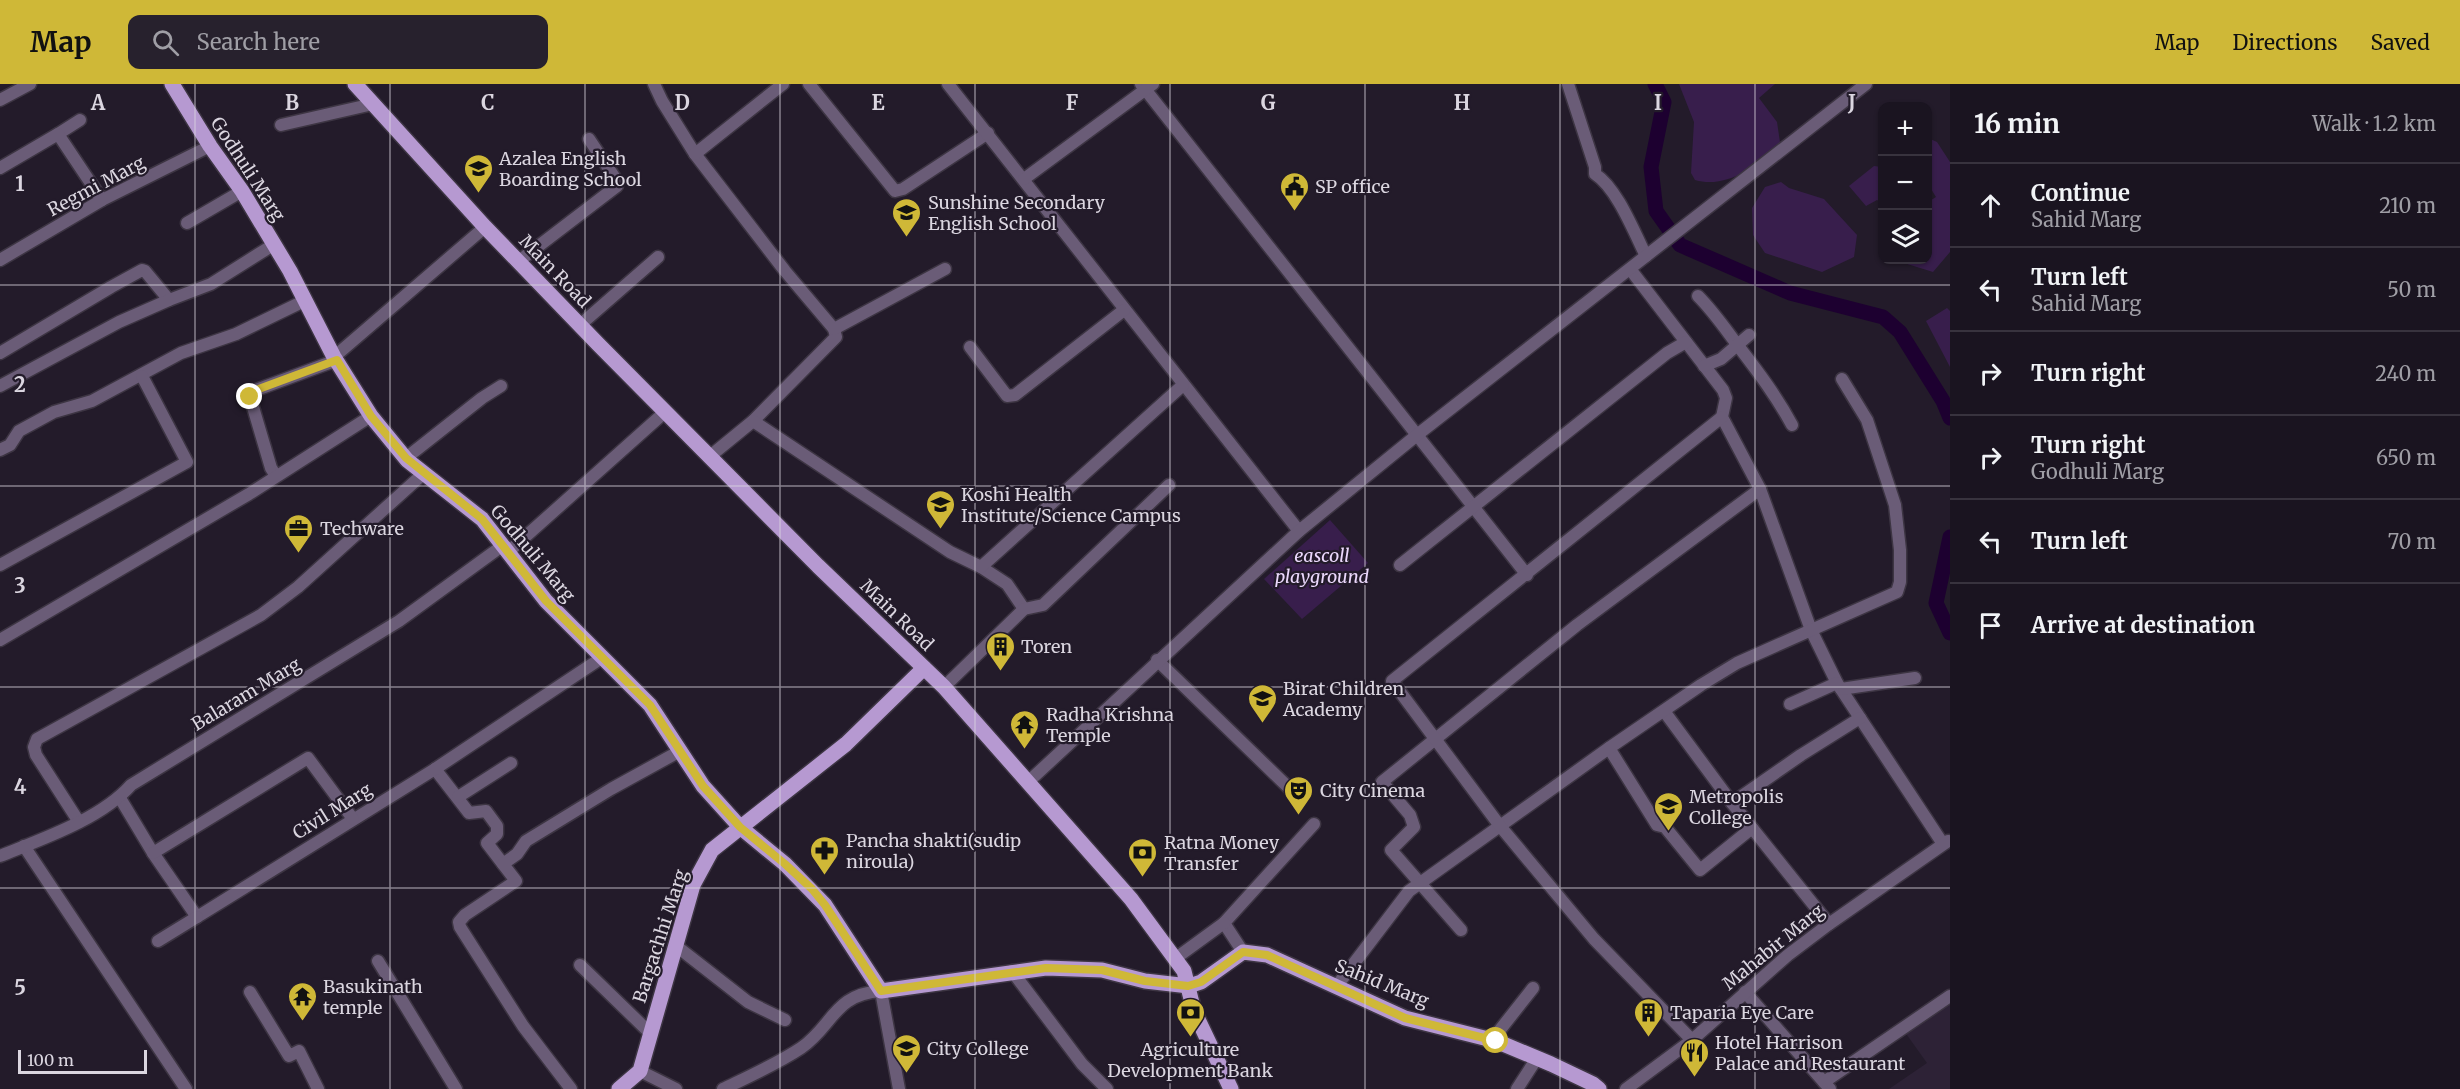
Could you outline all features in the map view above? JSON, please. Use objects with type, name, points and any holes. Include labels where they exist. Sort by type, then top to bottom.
[{"type":"main road","name":"Godhuli Marg","points":[[172,84],[210,146],[242,190],[290,271],[336,359],[371,416],[406,458],[423,474],[482,519],[546,601],[650,705],[703,786],[740,827],[785,864],[812,889],[825,905],[881,991]]},
{"type":"main road","name":"Main Road","points":[[360,85],[373,104],[485,227],[521,259]]},
{"type":"main road","name":"Main Road","points":[[360,85],[521,259],[818,566],[944,687],[1131,899],[1184,971],[1194,1011],[1231,1089]]},
{"type":"main road","name":"Main Road","points":[[582,322],[665,412],[711,455]]},
{"type":"main road","name":"Bargachhi Marg","points":[[640,1071],[693,885],[712,850],[846,744],[924,668]]},
{"type":"main road","points":[[881,991],[1046,968],[1102,970],[1145,981],[1188,986],[1201,982],[1243,952]]},
{"type":"main road","name":"Sahid Marg","points":[[1243,952],[1267,955],[1405,1018],[1492,1040],[1537,1058],[1599,1089]]},
{"type":"main road","points":[[619,1089],[640,1071]]},
{"type":"street","points":[[0,100],[30,84]]},
{"type":"street","points":[[654,84],[695,154],[785,271],[834,329],[836,337],[753,421],[711,455]]},
{"type":"street","points":[[809,84],[895,191],[903,189],[988,133]]},
{"type":"street","points":[[948,84],[1299,531]]},
{"type":"street","points":[[1568,84],[1595,167],[1595,174],[1603,179],[1615,196],[1649,253]]},
{"type":"street","points":[[1028,782],[1157,660],[1299,531],[1417,435],[1866,84]]},
{"type":"street","points":[[695,154],[778,86]]},
{"type":"street","points":[[1024,179],[1147,86],[1527,575]]},
{"type":"street","points":[[281,125],[373,104]]},
{"type":"street","points":[[0,168],[80,120]]},
{"type":"street","points":[[58,134],[102,200]]},
{"type":"street","points":[[521,259],[617,186],[617,181],[589,139]]},
{"type":"street","name":"Regmi Marg","points":[[0,260],[102,200],[210,146]]},
{"type":"street","points":[[186,223],[242,190]]},
{"type":"street","points":[[276,476],[271,468],[250,397],[256,390],[336,359],[485,227]]},
{"type":"street","points":[[0,386],[119,322],[212,284],[273,245]]},
{"type":"street","points":[[582,322],[658,257]]},
{"type":"street","points":[[834,329],[945,269]]},
{"type":"street","points":[[1630,269],[1726,398],[1722,417],[1392,681],[1500,826],[1594,939],[1692,1040]]},
{"type":"street","points":[[0,353],[111,286],[142,270],[146,271],[169,300]]},
{"type":"street","points":[[1698,296],[1720,319],[1776,396],[1792,425]]},
{"type":"street","points":[[0,450],[10,445],[19,431],[54,412],[93,401],[181,353],[236,334],[304,301]]},
{"type":"street","points":[[970,347],[1007,396],[1015,395],[1124,310]]},
{"type":"street","points":[[1704,366],[1721,359],[1749,335]]},
{"type":"street","points":[[1400,565],[1667,353],[1686,342]]},
{"type":"street","points":[[0,565],[187,462],[142,376]]},
{"type":"street","points":[[1336,987],[1401,900],[1420,882],[1609,748],[1737,663],[1897,592],[1900,582],[1900,530],[1895,505],[1867,420],[1842,379]]},
{"type":"street","points":[[981,567],[1183,385]]},
{"type":"street","points":[[406,458],[482,398],[501,386]]},
{"type":"street","name":"Balaram Marg","points":[[0,856],[79,822],[120,798],[131,785],[399,621],[505,549],[665,412]]},
{"type":"street","points":[[0,640],[276,476],[371,416]]},
{"type":"street","points":[[1722,417],[1760,489],[1811,630],[1839,686],[1946,842]]},
{"type":"street","points":[[753,421],[950,552],[981,567],[1007,584],[1024,609]]},
{"type":"street","points":[[79,822],[36,755],[34,747],[37,739],[261,615],[298,587],[423,474]]},
{"type":"street","points":[[944,687],[1024,609],[1043,606],[1168,485]]},
{"type":"street","points":[[1461,930],[1390,850],[1414,827],[1410,815],[1382,782],[1577,625],[1760,489]]},
{"type":"street","name":"Civil Marg","points":[[158,941],[435,770],[603,657]]},
{"type":"street","points":[[1157,660],[1290,789]]},
{"type":"street","points":[[1790,704],[1839,686],[1915,678]]},
{"type":"street","points":[[1664,711],[1732,803],[1829,924]]},
{"type":"street","points":[[1732,803],[1801,755],[1860,718]]},
{"type":"street","points":[[1609,748],[1657,825],[1665,827],[1700,870],[1752,828]]},
{"type":"street","points":[[503,864],[517,854],[526,841],[611,789],[680,751]]},
{"type":"street","points":[[153,853],[308,758],[353,819]]},
{"type":"street","points":[[458,797],[511,763]]},
{"type":"street","points":[[435,770],[470,813],[486,811],[497,826],[497,834],[487,843],[516,881],[465,915],[459,922],[460,927],[523,1026],[571,1089]]},
{"type":"street","points":[[120,798],[153,853],[197,917]]},
{"type":"street","points":[[1176,958],[1224,923],[1314,824]]},
{"type":"street","name":"Mahabir Marg","points":[[1626,1089],[1692,1040],[1745,992],[1829,924],[1946,842]]},
{"type":"street","points":[[24,846],[186,1089]]},
{"type":"street","points":[[1224,923],[1243,952]]},
{"type":"street","points":[[675,945],[748,1002],[785,1020]]},
{"type":"street","points":[[378,962],[456,1089]]},
{"type":"street","points":[[580,964],[650,1032]]},
{"type":"street","points":[[1012,971],[1082,1064],[1107,1089]]},
{"type":"street","points":[[1492,1040],[1533,988]]},
{"type":"street","points":[[723,1089],[768,1068],[804,1046],[836,1009],[854,997],[868,992],[881,991],[899,1089]]},
{"type":"street","points":[[250,992],[289,1056],[299,1051],[318,1089]]},
{"type":"street","points":[[1745,992],[1827,1085],[1950,996]]},
{"type":"street","points":[[1517,1089],[1537,1058]]},
{"type":"street","points":[[640,1071],[676,1089]]},
{"type":"shaded area","points":[[1950,996],[1950,1089],[1889,1089],[1927,1063],[1902,1028]]},
{"type":"green space","points":[[1679,84],[1775,84],[1759,98],[1777,122],[1781,149],[1751,169],[1729,179],[1707,182],[1695,180],[1691,173],[1694,122]]},
{"type":"green space","points":[[1932,140],[1937,142],[1950,162],[1950,252],[1933,272],[1907,264],[1932,264],[1932,200],[1936,197],[1932,190]]},
{"type":"green space","points":[[1874,166],[1878,166],[1878,201],[1866,206],[1849,186]]},
{"type":"green space","points":[[1781,182],[1789,188],[1824,199],[1857,235],[1854,257],[1822,272],[1765,253],[1753,235],[1752,208],[1765,187]]},
{"type":"green space","points":[[1947,308],[1950,311],[1950,367],[1926,321]]},
{"type":"green space","name":"eascoll playground","points":[[1330,520],[1368,563],[1302,619],[1264,579]]},
{"type":"waterway","points":[[1655,84],[1664,102],[1651,167],[1656,211],[1680,245],[1790,293],[1883,317],[1900,332],[1943,401],[1950,418]]},
{"type":"waterway","points":[[1950,537],[1936,603],[1950,633]]},
{"type":"place","name":"Azalea English Boarding School","points":[[478,194]]},
{"type":"place","name":"SP office","points":[[1294,212]]},
{"type":"place","name":"Sunshine Secondary English School","points":[[907,238]]},
{"type":"place","name":"Koshi Health Institute/Science Campus","points":[[940,530]]},
{"type":"place","name":"Techware","points":[[299,554]]},
{"type":"place","name":"Toren","points":[[1000,672]]},
{"type":"place","name":"Birat Children Academy","points":[[1262,724]]},
{"type":"place","name":"Radha Krishna Temple","points":[[1025,750]]},
{"type":"place","name":"City Cinema","points":[[1299,816]]},
{"type":"place","name":"Metropolis College","points":[[1668,832]]},
{"type":"place","name":"Pancha shakti(sudip niroula)","points":[[825,876]]},
{"type":"place","name":"Ratna Money Transfer","points":[[1143,878]]},
{"type":"place","name":"Basukinath temple","points":[[302,1022]]},
{"type":"place","name":"Agriculture Development Bank","points":[[1190,1038]]},
{"type":"place","name":"Taparia Eye Care","points":[[1649,1038]]},
{"type":"place","name":"City College","points":[[906,1074]]},
{"type":"place","name":"Hotel Harrison Palace and Restaurant","points":[[1694,1078]]},
{"type":"route","points":[[250,397],[256,390],[337,360],[371,416],[406,458],[423,474],[482,519],[546,601],[650,705],[703,786],[740,827],[812,889],[825,905],[881,991],[1046,968],[1102,970],[1145,981],[1188,986],[1201,982],[1243,952],[1267,955],[1405,1018],[1496,1041]]}]
